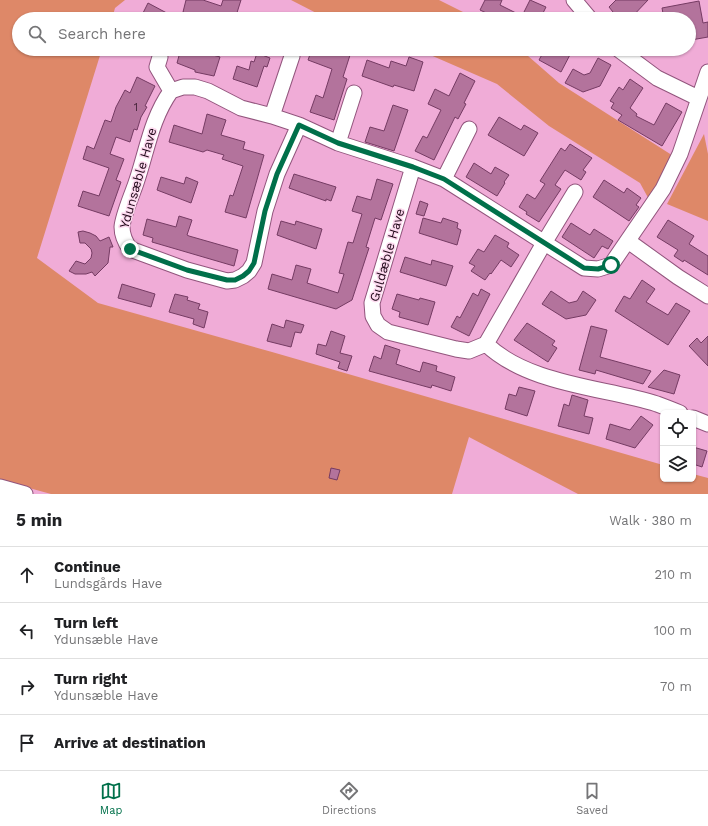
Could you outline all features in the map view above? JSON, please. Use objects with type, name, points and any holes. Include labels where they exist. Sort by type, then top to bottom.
[{"type":"street","points":[[574,0],[584,12]]},
{"type":"street","points":[[272,116],[292,56]]},
{"type":"street","points":[[627,56],[657,78],[698,98]]},
{"type":"street","points":[[160,57],[157,67],[171,91],[182,87],[195,87],[208,91],[241,108],[299,125],[338,143],[413,167],[444,179],[584,268],[598,269],[611,265],[663,189],[680,154],[708,72]]},
{"type":"street","name":"Ydunsæble Have","points":[[171,91],[164,101],[153,125],[137,181],[122,225],[122,235],[130,249],[187,270],[214,278],[235,280],[249,271],[254,263],[265,211],[277,174],[299,125]]},
{"type":"street","points":[[338,143],[354,93]]},
{"type":"street","points":[[444,179],[469,129]]},
{"type":"street","name":"Guldæble Have","points":[[413,167],[372,303],[373,316],[378,325],[388,332],[456,349],[469,351],[486,344]]},
{"type":"street","points":[[575,192],[486,344],[495,352],[521,367],[560,381],[657,404],[672,410]]},
{"type":"street","points":[[628,241],[678,277],[708,296]]},
{"type":"street","points":[[696,419],[708,424]]},
{"type":"street","points":[[0,487],[25,494]]},
{"type":"shaded area","points":[[0,0],[125,0],[115,8],[114,12],[12,12],[12,56],[100,56],[37,258],[98,303],[660,464],[660,482],[696,482],[696,475],[708,478],[708,494],[578,494],[469,437],[452,494],[51,494],[0,480]]},
{"type":"shaded area","points":[[291,0],[439,0],[463,12],[314,12]]},
{"type":"shaded area","points":[[433,56],[528,56],[559,83],[678,159],[652,205],[640,183],[549,126],[497,84]]},
{"type":"shaded area","points":[[704,134],[708,154],[708,221],[667,204]]},
{"type":"building","points":[[186,0],[203,0],[221,6],[223,0],[241,0],[237,12],[183,12]]},
{"type":"building","points":[[485,0],[502,0],[500,5],[514,12],[484,12],[480,10]]},
{"type":"building","points":[[530,0],[546,7],[544,12],[524,12]]},
{"type":"building","points":[[616,0],[648,0],[637,12],[613,12],[609,7]]},
{"type":"building","points":[[699,1],[703,23],[708,22],[708,37],[696,39],[696,12],[663,12],[662,8]]},
{"type":"building","points":[[148,3],[165,12],[144,12]]},
{"type":"building","points":[[179,56],[220,57],[214,76],[195,72],[195,70],[177,63]]},
{"type":"building","points":[[256,56],[265,56],[270,58],[267,67],[264,66],[257,87],[233,79],[237,66],[249,70],[251,61],[254,62]]},
{"type":"building","points":[[309,56],[350,56],[343,77],[347,79],[334,120],[310,112],[316,95],[323,98],[332,69],[308,60]]},
{"type":"building","points":[[541,56],[569,56],[561,72],[539,60]]},
{"type":"building","points":[[409,57],[423,62],[414,91],[394,85],[393,87],[362,76],[367,60],[389,68],[391,61],[406,66]]},
{"type":"building","points":[[598,58],[611,65],[600,86],[583,92],[565,83],[573,69],[584,75],[590,73]]},
{"type":"building","points":[[460,73],[475,81],[464,103],[466,104],[458,119],[455,117],[434,160],[415,151],[423,136],[427,138],[441,110],[428,104],[435,89],[449,96]]},
{"type":"building","points":[[137,77],[155,86],[145,106],[147,107],[141,117],[137,130],[134,129],[130,142],[116,137],[110,154],[124,159],[116,180],[121,182],[109,216],[78,206],[83,191],[99,196],[109,168],[83,159],[87,146],[94,149],[105,120],[111,122],[116,107],[125,90],[130,93]]},
{"type":"building","points":[[630,79],[643,88],[630,108],[637,114],[636,116],[654,125],[666,103],[682,112],[662,146],[618,120],[622,115],[611,108],[614,103],[610,101],[619,87],[623,90]]},
{"type":"building","points":[[393,105],[408,110],[394,151],[365,142],[370,127],[384,131]]},
{"type":"building","points":[[207,114],[226,120],[221,135],[245,142],[243,149],[264,155],[246,218],[225,212],[230,195],[233,196],[243,166],[222,159],[224,155],[207,150],[203,152],[169,142],[174,125],[202,134]]},
{"type":"building","points":[[499,117],[521,130],[524,125],[538,133],[524,156],[488,135]]},
{"type":"building","points":[[570,144],[592,158],[583,170],[586,172],[581,180],[565,170],[555,185],[561,189],[539,222],[526,214],[527,212],[519,207],[527,194],[535,199],[545,184],[540,181],[561,148],[565,151]]},
{"type":"building","points":[[474,163],[491,174],[495,167],[509,175],[497,196],[466,177]]},
{"type":"building","points":[[294,174],[336,187],[331,201],[326,199],[326,201],[289,188]]},
{"type":"building","points":[[161,177],[184,184],[186,177],[198,182],[191,203],[157,190]]},
{"type":"building","points":[[377,179],[393,184],[381,220],[375,218],[366,247],[369,248],[352,300],[336,309],[268,289],[272,274],[292,280],[296,265],[311,269],[307,283],[338,293],[344,274],[339,273],[348,242],[353,243],[362,214],[352,211],[357,196],[371,200]]},
{"type":"building","points":[[604,180],[624,193],[627,188],[641,198],[636,205],[639,207],[629,221],[593,197]]},
{"type":"building","points":[[420,201],[428,204],[424,216],[416,214]]},
{"type":"building","points":[[179,216],[192,220],[187,235],[238,250],[234,266],[152,242],[153,238],[143,235],[147,219],[176,227]]},
{"type":"building","points":[[423,218],[441,223],[443,218],[458,223],[457,228],[461,230],[457,245],[419,233]]},
{"type":"building","points":[[668,220],[694,236],[689,244],[708,256],[708,275],[684,260],[683,262],[674,256],[678,250],[657,237]]},
{"type":"building","points":[[281,221],[295,225],[296,221],[322,229],[316,249],[277,235]]},
{"type":"building","points":[[571,223],[590,235],[594,229],[613,241],[608,249],[602,246],[594,258],[562,237]]},
{"type":"building","points":[[83,231],[96,236],[100,241],[109,237],[113,247],[110,247],[108,263],[95,276],[92,272],[86,274],[75,274],[69,271],[76,261],[85,264],[91,258],[91,249],[85,243],[80,243],[78,232]]},
{"type":"building","points":[[495,235],[509,243],[507,247],[519,255],[511,267],[501,260],[485,280],[471,271],[475,266],[469,263],[478,249],[484,252]]},
{"type":"building","points":[[405,257],[431,265],[432,260],[453,266],[446,286],[400,272]]},
{"type":"building","points":[[642,280],[655,289],[646,302],[668,315],[676,303],[690,311],[668,345],[615,311],[624,296],[630,299]]},
{"type":"building","points":[[122,284],[155,294],[151,307],[118,298]]},
{"type":"building","points":[[481,289],[490,294],[469,336],[451,327],[457,316],[460,318],[473,293],[478,296]]},
{"type":"building","points":[[551,291],[569,303],[577,301],[583,291],[596,300],[586,315],[566,319],[542,304]]},
{"type":"building","points":[[175,294],[188,297],[187,300],[200,304],[198,309],[208,312],[204,328],[193,324],[194,319],[169,312]]},
{"type":"building","points":[[397,294],[419,300],[420,298],[435,302],[428,325],[399,317],[400,312],[392,309]]},
{"type":"building","points":[[286,320],[304,325],[301,333],[295,332],[291,347],[267,341],[272,324],[284,328]]},
{"type":"building","points":[[527,323],[555,341],[552,345],[557,348],[548,362],[514,340]]},
{"type":"building","points":[[591,326],[607,330],[600,357],[651,371],[643,384],[596,370],[595,374],[579,370]]},
{"type":"building","points":[[331,331],[345,336],[340,353],[352,356],[347,371],[338,368],[340,362],[316,354],[318,344],[326,346]]},
{"type":"building","points":[[708,336],[708,366],[689,346],[697,338],[701,343]]},
{"type":"building","points":[[385,345],[400,350],[396,364],[420,372],[423,362],[437,366],[436,371],[455,377],[451,391],[432,385],[431,388],[369,371],[374,356],[381,359]]},
{"type":"building","points":[[664,370],[680,375],[674,394],[648,387]]},
{"type":"building","points":[[519,387],[535,391],[527,416],[505,409],[509,394],[516,396]]},
{"type":"building","points":[[572,395],[588,400],[584,416],[593,418],[589,434],[558,426],[564,404],[569,406]]},
{"type":"building","points":[[641,416],[653,425],[635,448],[606,439],[610,424],[630,430]]},
{"type":"building","points":[[696,448],[707,451],[702,467],[696,465]]},
{"type":"building","points":[[331,468],[340,470],[337,480],[329,478]]},
{"type":"route","points":[[130,249],[187,270],[214,278],[235,280],[243,276],[249,271],[254,263],[265,211],[277,174],[299,125],[338,143],[413,167],[444,179],[584,268],[598,269],[611,265]]}]
